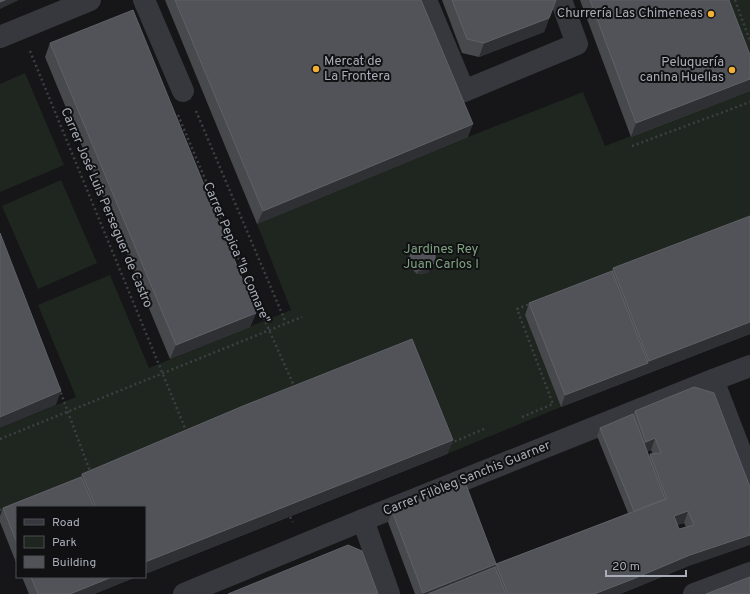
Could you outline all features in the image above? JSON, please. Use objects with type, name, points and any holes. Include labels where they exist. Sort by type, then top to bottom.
[{"type":"street","points":[[0,37],[90,0]]},
{"type":"street","points":[[144,0],[186,103]]},
{"type":"street","points":[[426,0],[464,91],[577,44],[560,0]]},
{"type":"street","name":"Carrer Filòleg Sanchis Guarner","points":[[184,594],[363,520],[750,366]]},
{"type":"street","points":[[713,380],[750,476]]},
{"type":"street","points":[[363,520],[390,594]]},
{"type":"street","points":[[694,594],[750,573]]},
{"type":"path","points":[[735,0],[750,41]]},
{"type":"path","name":"Carrer José Luis Perseguer de Castro","points":[[30,51],[164,373],[189,437]]},
{"type":"path","points":[[632,146],[750,102]]},
{"type":"path","name":"Carrer Pepica \"la Comare\"","points":[[286,323],[186,103],[178,113],[297,393]]},
{"type":"path","points":[[522,417],[553,404],[517,309],[539,301]]},
{"type":"path","points":[[0,439],[302,317]]},
{"type":"path","points":[[57,382],[93,478]]},
{"type":"path","points":[[448,436],[451,443],[484,429]]},
{"type":"path","points":[[0,509],[2,514],[7,511]]},
{"type":"path","points":[[290,517],[293,522]]},
{"type":"green space","points":[[719,0],[750,0],[750,83]]},
{"type":"green space","points":[[25,73],[64,165],[0,192],[0,84]]},
{"type":"green space","name":"Jardines Rey Juan Carlos I","points":[[750,91],[750,228],[525,315],[561,407],[447,454],[16,506],[16,508],[0,519],[0,428],[76,397],[38,305],[110,275],[149,368],[291,310],[257,224],[468,137],[583,92],[605,146]]},
{"type":"green space","points":[[61,180],[97,263],[38,289],[2,206]]},
{"type":"building","name":"Mercat de La Frontera","points":[[175,0],[421,0],[473,124],[263,211]]},
{"type":"building","points":[[452,0],[556,0],[549,18],[484,43],[467,39]]},
{"type":"building","points":[[590,0],[729,0],[750,55],[750,79],[636,123]]},
{"type":"building","points":[[133,10],[256,313],[176,345],[50,43]]},
{"type":"building","points":[[750,216],[750,322],[649,361],[613,268]]},
{"type":"building","points":[[0,233],[61,391],[0,417]]},
{"type":"building","points":[[417,246],[427,246],[435,252],[435,262],[428,269],[419,270],[411,263],[411,253]]},
{"type":"building","points":[[612,271],[648,363],[565,395],[529,303]]},
{"type":"building","points":[[412,339],[453,440],[146,562],[146,506],[96,506],[82,474],[243,406]]},
{"type":"building","points":[[694,387],[714,393],[750,487],[750,535],[690,555],[594,594],[508,594],[496,564],[667,499],[650,454],[661,453],[655,438],[646,442],[635,411]],"holes":[[[688,511],[694,525],[679,529],[674,516]]]},
{"type":"building","points":[[633,414],[665,499],[634,511],[600,428]]},
{"type":"building","points":[[81,477],[94,506],[16,506],[16,540],[3,508]]},
{"type":"building","points":[[465,482],[496,564],[423,593],[392,511]]},
{"type":"building","points":[[348,545],[362,551],[378,594],[228,594]]},
{"type":"building","points":[[495,567],[506,594],[428,594]]},
{"type":"building","points":[[750,577],[750,594],[706,594]]},
{"type":"building","points":[[31,578],[110,578],[70,594],[38,594]]},
{"type":"place","name":"Churrería Las Chimeneas","points":[[711,14]]},
{"type":"place","name":"Mercat de La Frontera","points":[[316,69]]},
{"type":"place","name":"Peluquería canina Huellas","points":[[732,70]]}]
